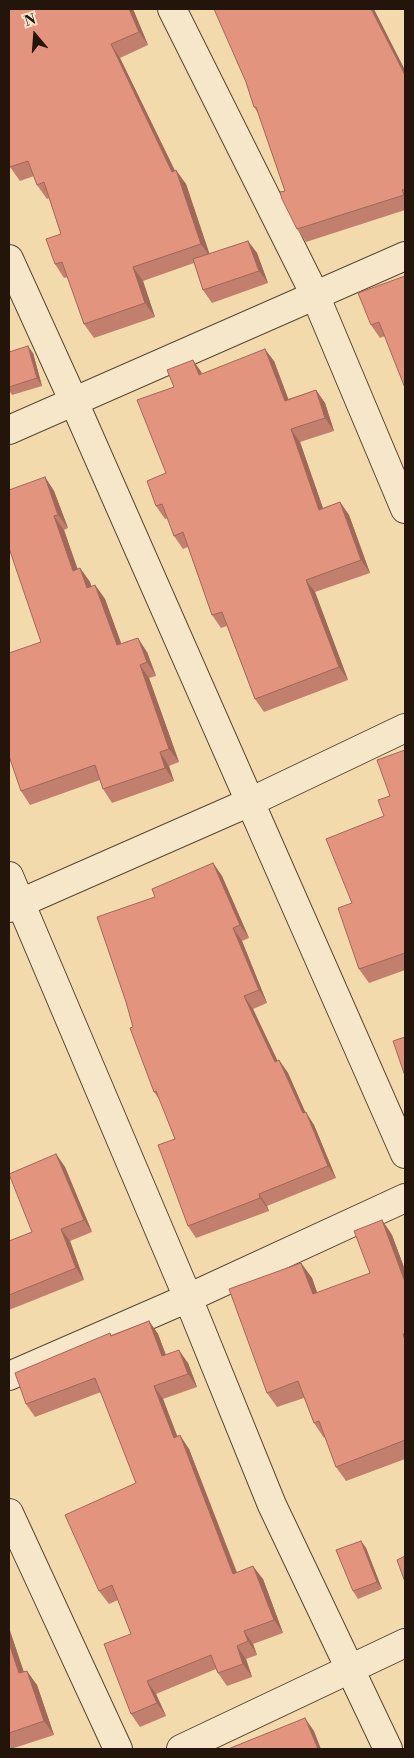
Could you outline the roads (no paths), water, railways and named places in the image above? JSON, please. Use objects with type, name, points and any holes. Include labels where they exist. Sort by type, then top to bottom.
[{"type":"street","points":[[172,9],[315,295],[405,509]]},
{"type":"street","points":[[9,430],[405,256]]},
{"type":"street","points":[[9,259],[74,402],[405,1154]]},
{"type":"street","points":[[15,906],[250,802],[405,728]]},
{"type":"street","points":[[9,876],[15,906],[188,1298],[272,1505],[388,1749]]},
{"type":"street","points":[[9,1376],[188,1298],[405,1198]]},
{"type":"street","points":[[9,1513],[118,1749]]},
{"type":"street","points":[[181,1749],[405,1643]]}]
